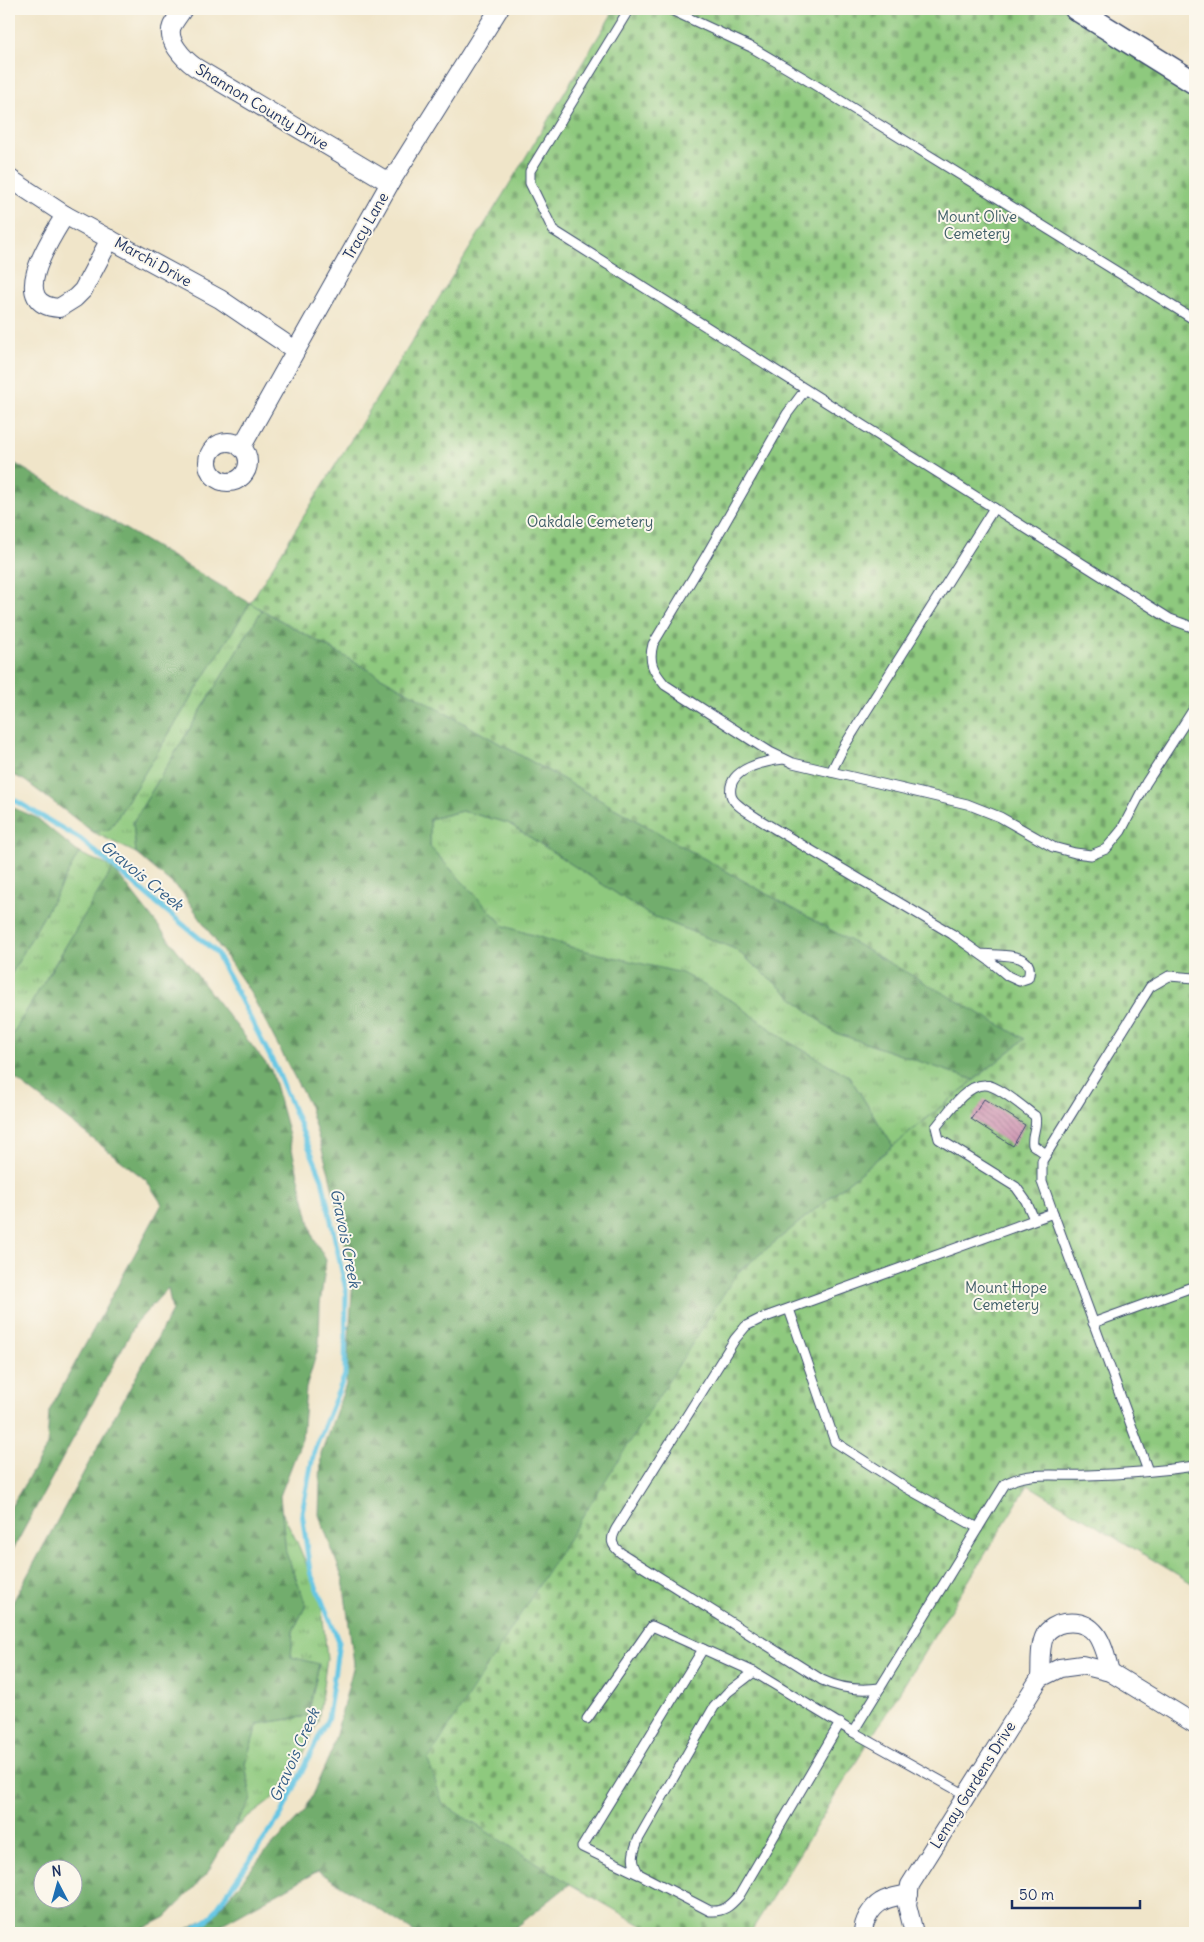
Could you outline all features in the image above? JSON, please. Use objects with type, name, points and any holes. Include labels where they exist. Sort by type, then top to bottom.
[{"type":"street","name":"Shannon County Drive","points":[[184,9],[171,28],[171,38],[184,59],[390,183]]},
{"type":"street","name":"Tracy Lane","points":[[241,448],[390,183],[499,9]]},
{"type":"street","points":[[1076,9],[1195,83]]},
{"type":"street","name":"Marchi Drive","points":[[9,178],[65,215],[220,300],[295,350]]},
{"type":"street","points":[[65,215],[50,240],[36,270],[33,291],[36,298],[43,305],[59,308],[75,298],[83,290],[110,239]]},
{"type":"street","name":"Lemay Gardens Drive","points":[[914,1933],[907,1905],[910,1885],[1040,1678],[1042,1643],[1046,1633],[1059,1624],[1073,1621],[1086,1625],[1095,1631],[1103,1646],[1110,1672]]},
{"type":"street","points":[[1040,1678],[1060,1668],[1082,1666],[1110,1672],[1195,1724]]},
{"type":"street","points":[[863,1933],[863,1928],[869,1914],[881,1902],[909,1894]]},
{"type":"lane","points":[[629,9],[530,171],[530,183],[553,230],[1170,619],[1195,628]]},
{"type":"lane","points":[[669,9],[751,47],[807,80],[1195,320]]},
{"type":"lane","points":[[806,390],[787,414],[653,644],[650,655],[654,672],[665,684],[770,752],[793,763],[967,804],[1000,817],[1053,847],[1075,853],[1091,854],[1106,849],[1121,831],[1146,783],[1195,707]]},
{"type":"lane","points":[[831,772],[843,748],[994,508]]},
{"type":"lane","points":[[784,759],[764,761],[739,773],[733,783],[731,794],[735,801],[760,820],[952,934],[1008,976],[1018,981],[1028,978],[1030,964],[1024,959],[981,954]]},
{"type":"lane","points":[[1148,1472],[1042,1182],[1042,1161],[1150,987],[1169,976],[1195,978]]},
{"type":"lane","points":[[1034,1219],[1026,1201],[1016,1187],[940,1139],[936,1127],[962,1097],[974,1087],[986,1085],[1000,1091],[1035,1116],[1037,1123],[1032,1136],[1033,1145],[1046,1154]]},
{"type":"lane","points":[[880,1688],[862,1690],[834,1686],[822,1680],[621,1553],[613,1546],[611,1537],[735,1339],[746,1326],[789,1308],[1034,1219],[1053,1214]]},
{"type":"lane","points":[[1093,1323],[1195,1286]]},
{"type":"lane","points":[[789,1308],[834,1442],[903,1486],[978,1528]]},
{"type":"lane","points":[[853,1732],[1005,1484],[1015,1478],[1034,1476],[1148,1472],[1195,1466]]},
{"type":"lane","points":[[587,1719],[652,1626],[754,1672],[853,1732],[966,1795]]},
{"type":"lane","points":[[703,1649],[582,1847],[710,1911],[720,1912],[729,1907],[738,1896],[840,1723]]},
{"type":"lane","points":[[639,1874],[633,1865],[633,1853],[658,1805],[714,1707],[728,1692],[754,1672]]},
{"type":"green space","points":[[615,9],[1066,9],[1195,89],[1195,1585],[1028,1485],[750,1933],[655,1933],[570,1884],[443,1804],[428,1760],[737,1273],[1025,1039],[250,603],[504,193]]},
{"type":"green space","points":[[9,460],[250,603],[110,829],[93,832],[24,780],[9,773]]},
{"type":"green space","points":[[250,603],[262,610],[133,822],[136,853],[93,832],[110,829]]},
{"type":"green space","points":[[262,610],[1025,1039],[974,1080],[833,1032],[735,949],[648,914],[508,823],[462,811],[430,819],[430,847],[504,926],[574,948],[682,973],[734,1002],[787,1041],[849,1076],[893,1146],[737,1273],[443,1804],[570,1884],[509,1933],[416,1933],[318,1871],[222,1924],[217,1933],[180,1933],[216,1913],[261,1857],[305,1811],[332,1750],[354,1664],[343,1579],[319,1515],[321,1453],[346,1385],[353,1278],[329,1173],[308,1103],[249,990],[182,892],[136,853],[133,822]]},
{"type":"green space","points":[[9,806],[37,818],[79,853],[9,978]]},
{"type":"green space","points":[[462,811],[508,823],[648,914],[735,949],[833,1032],[974,1080],[893,1146],[849,1076],[787,1041],[734,1002],[504,926],[430,847],[430,819]]},
{"type":"green space","points":[[79,853],[113,868],[9,1040],[9,978]]},
{"type":"green space","points":[[113,868],[271,1070],[313,1237],[326,1260],[320,1305],[319,1345],[306,1388],[302,1439],[280,1496],[286,1553],[306,1605],[293,1631],[291,1657],[319,1664],[308,1716],[258,1724],[245,1763],[251,1799],[206,1875],[166,1917],[135,1933],[9,1933],[9,1609],[172,1311],[168,1288],[136,1323],[9,1557],[9,1510],[47,1447],[49,1411],[162,1204],[146,1180],[9,1074],[9,1040]]},
{"type":"green space","points":[[282,1512],[321,1599],[327,1658],[318,1721],[300,1762],[270,1801],[234,1828],[251,1799],[245,1763],[258,1724],[308,1716],[319,1665],[291,1657],[293,1631],[306,1605],[286,1553]]},
{"type":"building","points":[[984,1099],[1025,1125],[1013,1146],[971,1119]]},
{"type":"waterway","name":"Gravois Creek","points":[[9,797],[80,839],[216,952],[277,1070],[322,1179],[346,1290],[345,1375],[314,1451],[302,1512],[310,1572],[339,1642],[328,1718],[281,1815],[210,1918],[187,1933]]},
{"type":"park label","name":"Mount Olive Cemetery","points":[[977,226]]},
{"type":"park label","name":"Oakdale Cemetery","points":[[590,522]]},
{"type":"park label","name":"Mount Hope Cemetery","points":[[1006,1296]]}]
